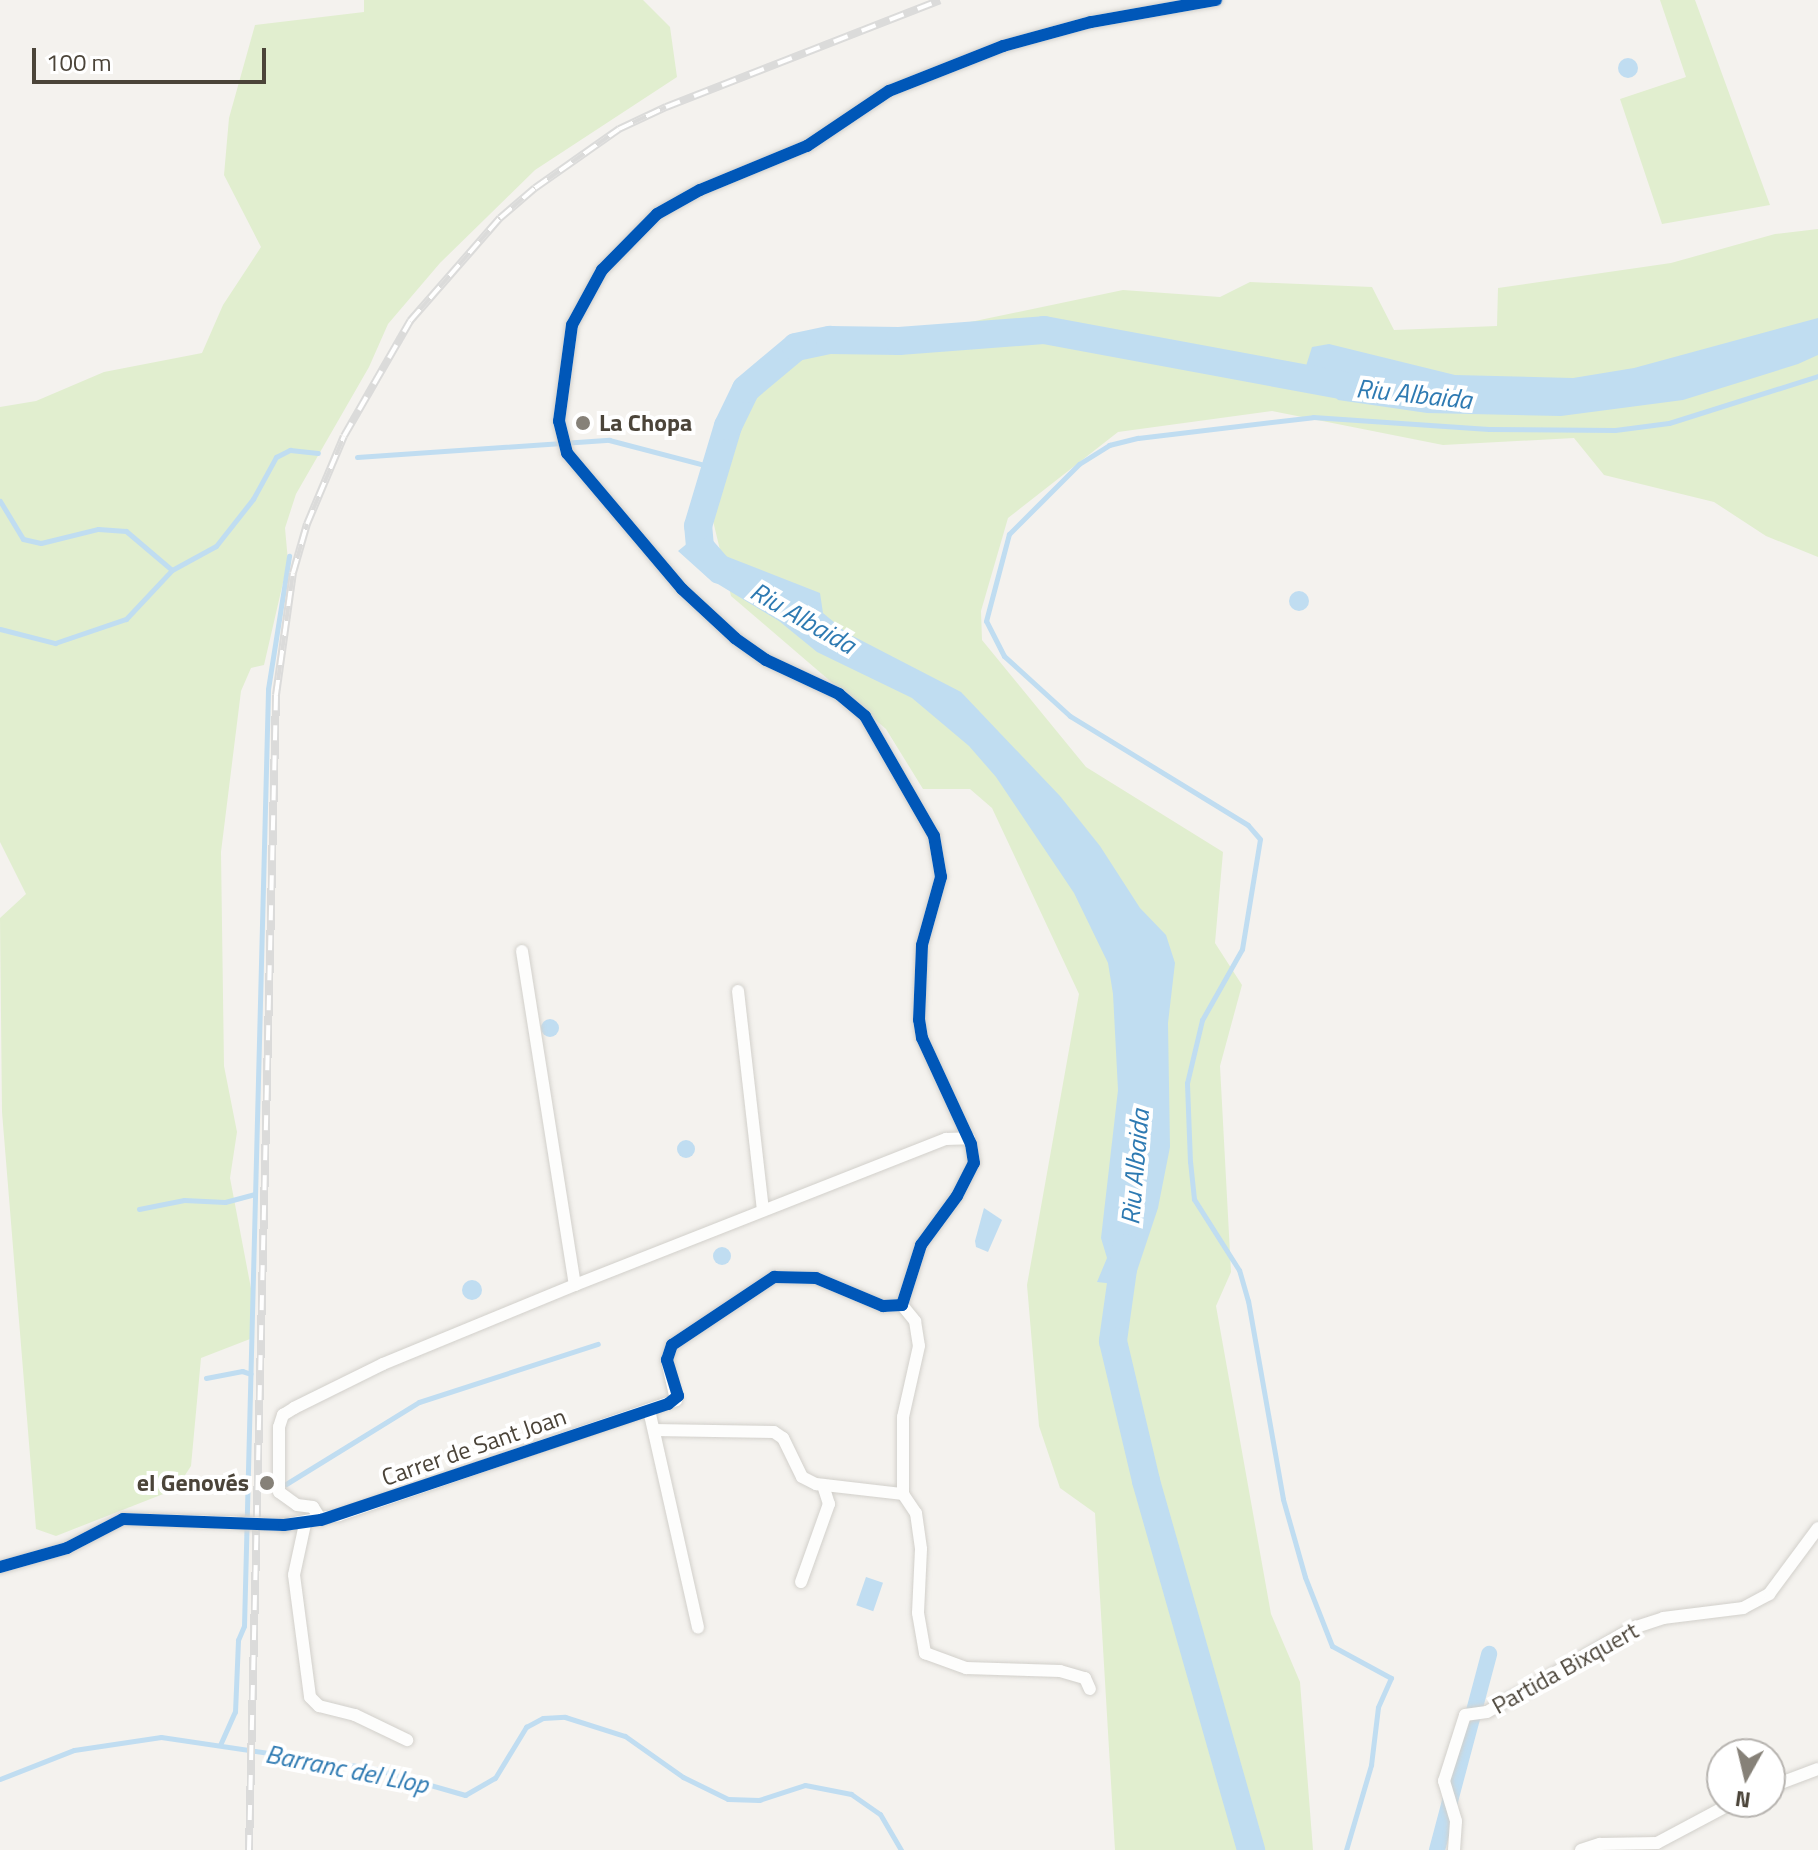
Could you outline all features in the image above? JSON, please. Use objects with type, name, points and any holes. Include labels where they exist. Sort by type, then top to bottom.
[{"type":"street","points":[[1090,1689],[1085,1678],[1060,1671],[966,1668],[925,1653],[918,1613],[921,1549],[916,1513],[903,1494],[903,1417],[919,1337],[902,1305],[921,1245],[971,1171],[969,1138],[922,1038],[919,1020],[922,945],[941,877],[934,836],[865,716],[839,694],[766,660],[735,638],[682,589],[567,453],[559,421],[572,325],[602,270],[657,214],[713,184],[807,146],[889,91],[1003,46],[1091,22],[1216,0]]},
{"type":"street","points":[[522,951],[575,1285]]},
{"type":"street","points":[[738,991],[763,1210]]},
{"type":"street","points":[[321,1520],[313,1507],[297,1505],[279,1492],[277,1439],[283,1415],[383,1364],[575,1285],[946,1139],[969,1138]]},
{"type":"street","name":"Carrer de Sant Joan","points":[[0,1567],[67,1548],[123,1519],[305,1524],[676,1400],[667,1360],[672,1345],[761,1282],[788,1274],[816,1278],[883,1306],[902,1305]]},
{"type":"street","points":[[649,1410],[698,1628]]},
{"type":"street","points":[[654,1430],[774,1432],[783,1438],[802,1477],[823,1486],[903,1494]]},
{"type":"street","points":[[801,1582],[829,1504],[823,1486]]},
{"type":"street","points":[[305,1524],[294,1585],[310,1697],[319,1706],[355,1715],[407,1740]]},
{"type":"street","name":"Partida Bixquert","points":[[1454,1850],[1456,1821],[1444,1781],[1465,1715],[1487,1712],[1633,1628],[1663,1618],[1743,1608],[1769,1594],[1818,1528]]},
{"type":"street","points":[[1786,1781],[1818,1769]]},
{"type":"street","points":[[1581,1850],[1600,1844],[1657,1843],[1706,1817]]},
{"type":"green space","points":[[364,0],[643,0],[670,27],[677,77],[535,170],[440,263],[388,324],[369,367],[296,494],[285,528],[288,561],[264,665],[251,668],[241,691],[221,852],[224,1066],[237,1132],[230,1178],[253,1299],[250,1339],[201,1358],[191,1466],[176,1489],[56,1536],[36,1529],[2,1112],[0,918],[26,894],[0,842],[0,407],[36,401],[104,372],[202,353],[223,305],[261,247],[224,175],[229,118],[255,25],[364,12]]},
{"type":"green space","points":[[1660,0],[1695,0],[1770,205],[1662,224],[1620,99],[1686,77]]},
{"type":"green space","points":[[1818,229],[1818,557],[1766,536],[1714,502],[1604,475],[1574,438],[1443,445],[1272,411],[1118,432],[1008,518],[981,611],[982,640],[1086,767],[1223,852],[1215,943],[1242,985],[1220,1066],[1231,1272],[1216,1306],[1271,1614],[1300,1682],[1313,1850],[1115,1850],[1095,1513],[1060,1488],[1039,1426],[1027,1285],[1079,994],[992,808],[970,789],[923,789],[886,729],[731,596],[709,504],[746,400],[803,357],[1123,290],[1220,297],[1250,282],[1372,287],[1394,330],[1497,326],[1498,288],[1671,263],[1775,234]]},
{"type":"water","points":[[1628,58],[1635,61],[1638,68],[1635,75],[1628,78],[1621,75],[1618,68],[1621,61]]},
{"type":"water","points":[[1818,318],[1818,355],[1798,364],[1683,400],[1561,416],[1427,413],[1338,400],[1306,366],[1312,347],[1329,344],[1455,375],[1573,378],[1634,368]]},
{"type":"water","points":[[694,538],[723,555],[820,593],[823,613],[847,633],[961,692],[1060,796],[1100,846],[1140,908],[1166,935],[1175,963],[1168,1023],[1170,1147],[1158,1208],[1132,1286],[1097,1282],[1107,1258],[1101,1238],[1118,1090],[1113,994],[1108,963],[1074,893],[996,777],[969,746],[912,698],[817,652],[779,621],[708,578],[678,551]]},
{"type":"water","points":[[1299,591],[1306,594],[1309,601],[1306,608],[1299,611],[1292,608],[1289,601],[1292,594]]},
{"type":"water","points":[[550,1019],[559,1028],[550,1037],[541,1028]]},
{"type":"water","points":[[682,1140],[690,1140],[695,1149],[693,1156],[682,1158],[677,1153],[677,1145]]},
{"type":"water","points":[[984,1208],[1002,1220],[988,1252],[976,1247],[975,1241]]},
{"type":"water","points":[[722,1247],[731,1256],[722,1265],[713,1256]]},
{"type":"water","points":[[472,1280],[479,1283],[482,1290],[479,1297],[472,1300],[465,1297],[462,1290],[465,1283]]},
{"type":"water","points":[[866,1577],[883,1583],[873,1611],[856,1605]]},
{"type":"waterway","name":"Riu Albaida","points":[[720,570],[700,547],[698,526],[728,426],[746,389],[796,347],[830,340],[899,341],[1044,330],[1357,388]]},
{"type":"waterway","points":[[1346,1850],[1371,1765],[1378,1707],[1391,1678],[1332,1646],[1305,1577],[1283,1499],[1248,1301],[1239,1270],[1194,1199],[1190,1162],[1187,1083],[1202,1020],[1242,949],[1260,839],[1248,825],[1070,716],[1004,656],[986,621],[1009,534],[1079,464],[1109,445],[1138,438],[1313,417],[1489,429],[1615,430],[1669,423],[1818,376]]},
{"type":"waterway","points":[[357,457],[609,440],[716,468]]},
{"type":"waterway","points":[[0,629],[55,643],[126,619],[172,570],[216,546],[253,499],[276,457],[290,450],[318,453]]},
{"type":"waterway","points":[[0,501],[23,539],[41,543],[98,529],[126,531],[172,570]]},
{"type":"waterway","points":[[220,1745],[235,1712],[238,1640],[244,1626],[268,689],[289,556]]},
{"type":"waterway","points":[[139,1209],[184,1200],[225,1202],[255,1194]]},
{"type":"waterway","name":"Riu Albaida","points":[[1126,1248],[1113,1341],[1146,1481],[1251,1850]]},
{"type":"waterway","points":[[286,1484],[419,1402],[598,1344]]},
{"type":"waterway","points":[[206,1378],[242,1371],[251,1374]]},
{"type":"waterway","points":[[1437,1850],[1489,1654]]},
{"type":"waterway","name":"Barranc del Llop","points":[[0,1779],[74,1750],[161,1737],[371,1768],[465,1795],[495,1778],[526,1727],[543,1718],[565,1717],[625,1736],[683,1777],[728,1799],[759,1800],[805,1785],[851,1794],[880,1814],[901,1850]]},
{"type":"railway","points":[[249,1850],[276,695],[293,573],[307,524],[344,436],[410,321],[500,218],[535,188],[619,129],[666,107],[940,0]]},
{"type":"cycle path","points":[[0,1567],[67,1548],[123,1519],[284,1525],[321,1520],[668,1404],[678,1396],[667,1360],[672,1345],[774,1277],[816,1278],[883,1306],[902,1305],[921,1245],[957,1196],[974,1163],[971,1144],[922,1038],[919,1020],[922,945],[941,877],[934,836],[865,716],[839,694],[766,660],[735,638],[682,589],[567,453],[559,421],[572,325],[602,270],[657,214],[700,190],[807,146],[889,91],[1003,46],[1091,22],[1216,0]]},
{"type":"place","name":"La Chopa","points":[[583,423]]},
{"type":"place","name":"el Genovés","points":[[267,1483]]}]
